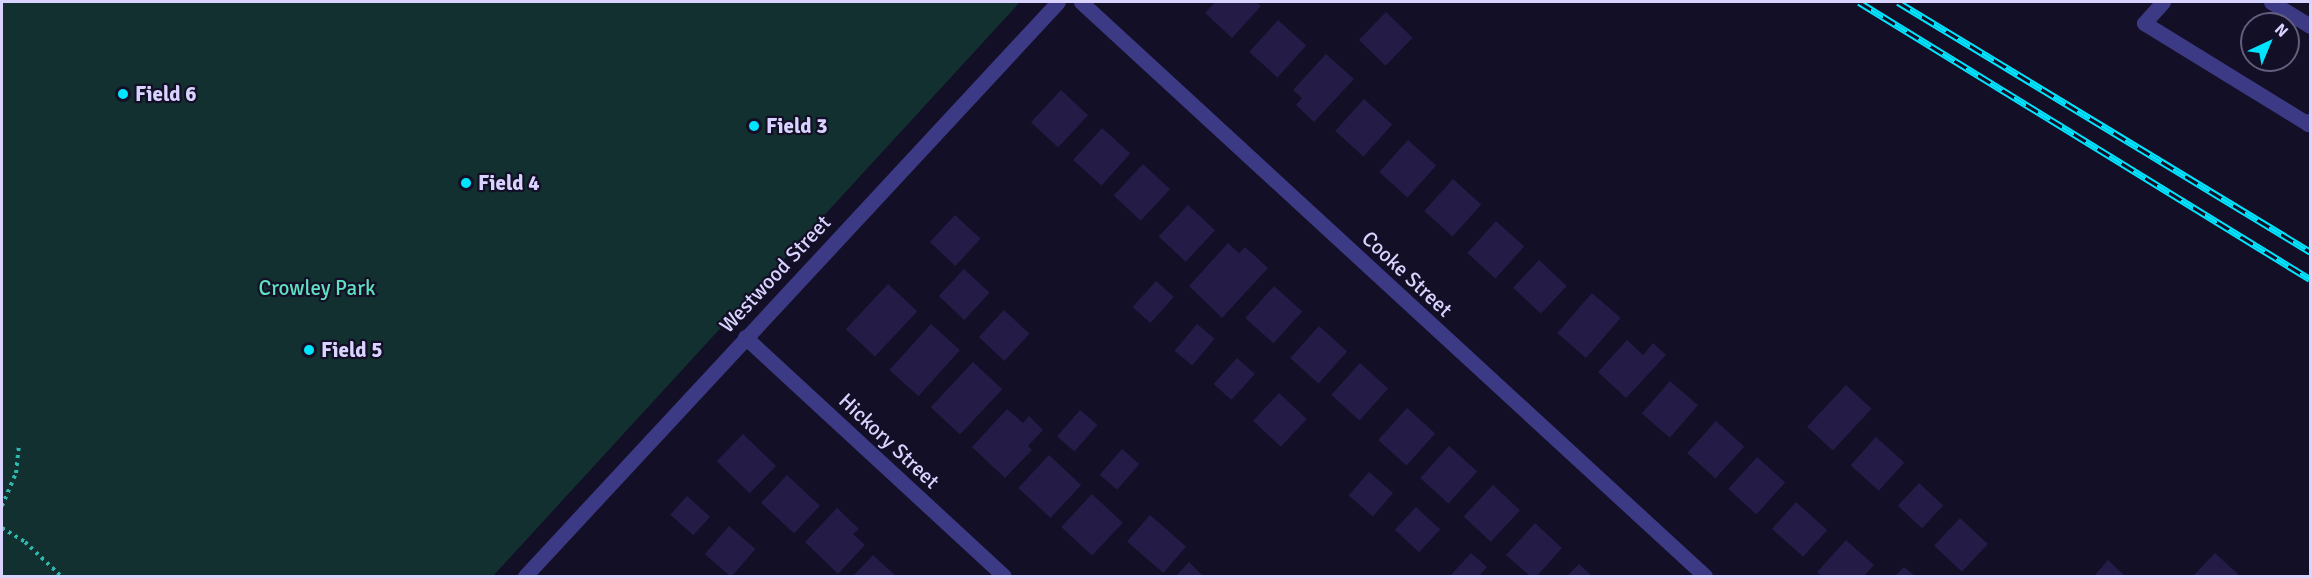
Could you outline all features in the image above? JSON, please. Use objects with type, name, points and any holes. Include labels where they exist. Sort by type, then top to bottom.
[{"type":"street","name":"Westwood Street","points":[[525,576],[1058,2]]},
{"type":"street","name":"Cooke Street","points":[[1081,2],[1705,576]]},
{"type":"street","points":[[2163,2],[2145,23],[2308,124],[2310,121]]},
{"type":"street","points":[[2271,2],[2310,26]]},
{"type":"street","name":"Hickory Street","points":[[745,337],[1004,576]]},
{"type":"path","points":[[2,506],[16,473],[20,444]]},
{"type":"path","points":[[2,528],[25,542],[61,576]]},
{"type":"green space","name":"Crowley Park","points":[[2,2],[1020,2],[493,576],[2,576]]},
{"type":"building","points":[[1215,2],[1256,2],[1261,6],[1232,38],[1205,13]]},
{"type":"building","points":[[1386,12],[1413,38],[1386,66],[1359,40]]},
{"type":"building","points":[[1278,20],[1306,45],[1277,77],[1249,52]]},
{"type":"building","points":[[1326,54],[1354,79],[1314,122],[1296,105],[1302,98],[1293,90]]},
{"type":"building","points":[[1061,90],[1088,115],[1058,147],[1031,122]]},
{"type":"building","points":[[1364,99],[1392,124],[1363,156],[1335,131]]},
{"type":"building","points":[[1102,128],[1130,153],[1101,185],[1073,160]]},
{"type":"building","points":[[1408,140],[1436,165],[1407,197],[1379,172]]},
{"type":"building","points":[[1143,164],[1170,189],[1141,221],[1114,195]]},
{"type":"building","points":[[1453,179],[1481,204],[1452,236],[1424,211]]},
{"type":"building","points":[[1188,205],[1215,230],[1186,262],[1159,236]]},
{"type":"building","points":[[955,215],[981,239],[955,266],[930,242]]},
{"type":"building","points":[[1496,221],[1524,246],[1495,278],[1467,253]]},
{"type":"building","points":[[1228,243],[1239,253],[1245,247],[1268,268],[1222,318],[1189,286]]},
{"type":"building","points":[[1539,260],[1567,286],[1541,314],[1513,288]]},
{"type":"building","points":[[964,269],[990,293],[964,320],[939,296]]},
{"type":"building","points":[[1156,281],[1174,297],[1150,323],[1133,307]]},
{"type":"building","points":[[888,284],[917,311],[875,357],[846,329]]},
{"type":"building","points":[[1274,286],[1302,311],[1273,343],[1245,318]]},
{"type":"building","points":[[1592,293],[1621,318],[1586,358],[1557,333]]},
{"type":"building","points":[[1004,310],[1030,334],[1004,361],[979,337]]},
{"type":"building","points":[[931,324],[960,350],[918,396],[890,370]]},
{"type":"building","points":[[1197,324],[1215,339],[1192,366],[1175,351]]},
{"type":"building","points":[[1319,326],[1347,351],[1318,383],[1290,358]]},
{"type":"building","points":[[1627,340],[1643,355],[1653,343],[1666,355],[1626,398],[1598,372]]},
{"type":"building","points":[[1237,358],[1255,374],[1231,400],[1214,384]]},
{"type":"building","points":[[973,362],[1002,389],[960,435],[931,407]]},
{"type":"building","points":[[1360,363],[1388,388],[1359,420],[1331,395]]},
{"type":"building","points":[[1670,381],[1698,405],[1670,438],[1642,413]]},
{"type":"building","points":[[1846,385],[1872,409],[1833,451],[1807,427]]},
{"type":"building","points":[[1279,393],[1307,419],[1281,447],[1253,421]]},
{"type":"building","points":[[1407,408],[1435,433],[1406,465],[1378,440]]},
{"type":"building","points":[[1007,409],[1023,423],[1029,416],[1043,430],[1028,446],[1032,450],[1005,478],[972,447]]},
{"type":"building","points":[[1080,410],[1097,425],[1074,452],[1057,436]]},
{"type":"building","points":[[1716,421],[1744,446],[1715,478],[1687,453]]},
{"type":"building","points":[[743,434],[776,466],[750,493],[717,461]]},
{"type":"building","points":[[1876,437],[1904,462],[1879,491],[1851,465]]},
{"type":"building","points":[[1449,446],[1477,471],[1448,503],[1420,478]]},
{"type":"building","points":[[1122,449],[1139,464],[1117,490],[1100,475]]},
{"type":"building","points":[[1049,455],[1081,485],[1050,518],[1018,488]]},
{"type":"building","points":[[1757,457],[1785,482],[1756,514],[1728,489]]},
{"type":"building","points":[[1369,472],[1393,493],[1373,516],[1349,495]]},
{"type":"building","points":[[787,475],[820,506],[794,533],[761,503]]},
{"type":"building","points":[[1919,483],[1943,506],[1922,528],[1898,506]]},
{"type":"building","points":[[1493,485],[1520,510],[1491,542],[1464,516]]},
{"type":"building","points":[[1092,494],[1123,523],[1092,556],[1061,527]]},
{"type":"building","points":[[687,496],[710,517],[693,535],[670,515]]},
{"type":"building","points":[[1796,502],[1827,530],[1803,557],[1772,529]]},
{"type":"building","points":[[1416,507],[1440,530],[1419,552],[1395,530]]},
{"type":"building","points":[[837,508],[859,529],[853,534],[865,545],[838,574],[805,542]]},
{"type":"building","points":[[1150,515],[1186,546],[1163,573],[1127,541]]},
{"type":"building","points":[[1960,518],[1988,544],[1962,572],[1934,546]]},
{"type":"building","points":[[1535,523],[1562,548],[1537,576],[1530,576],[1506,555]]},
{"type":"building","points":[[729,526],[755,549],[732,576],[705,554]]},
{"type":"building","points":[[1846,540],[1874,565],[1864,576],[1822,576],[1817,572]]},
{"type":"building","points":[[1471,553],[1487,567],[1479,576],[1450,576]]},
{"type":"building","points":[[2215,553],[2238,574],[2236,576],[2193,576]]},
{"type":"building","points":[[873,555],[896,576],[853,576]]},
{"type":"building","points":[[2108,560],[2125,576],[2094,576]]},
{"type":"building","points":[[1189,562],[1203,576],[1176,576]]},
{"type":"building","points":[[1579,564],[1592,576],[1567,576]]},
{"type":"building","points":[[1904,567],[1915,576],[1895,576]]},
{"type":"railway","points":[[1859,2],[2310,279]]},
{"type":"railway","points":[[1898,2],[2310,252]]},
{"type":"place","name":"Field 6","points":[[123,94]]},
{"type":"place","name":"Field 3","points":[[754,126]]},
{"type":"place","name":"Field 4","points":[[466,183]]},
{"type":"place","name":"Field 5","points":[[309,350]]}]
